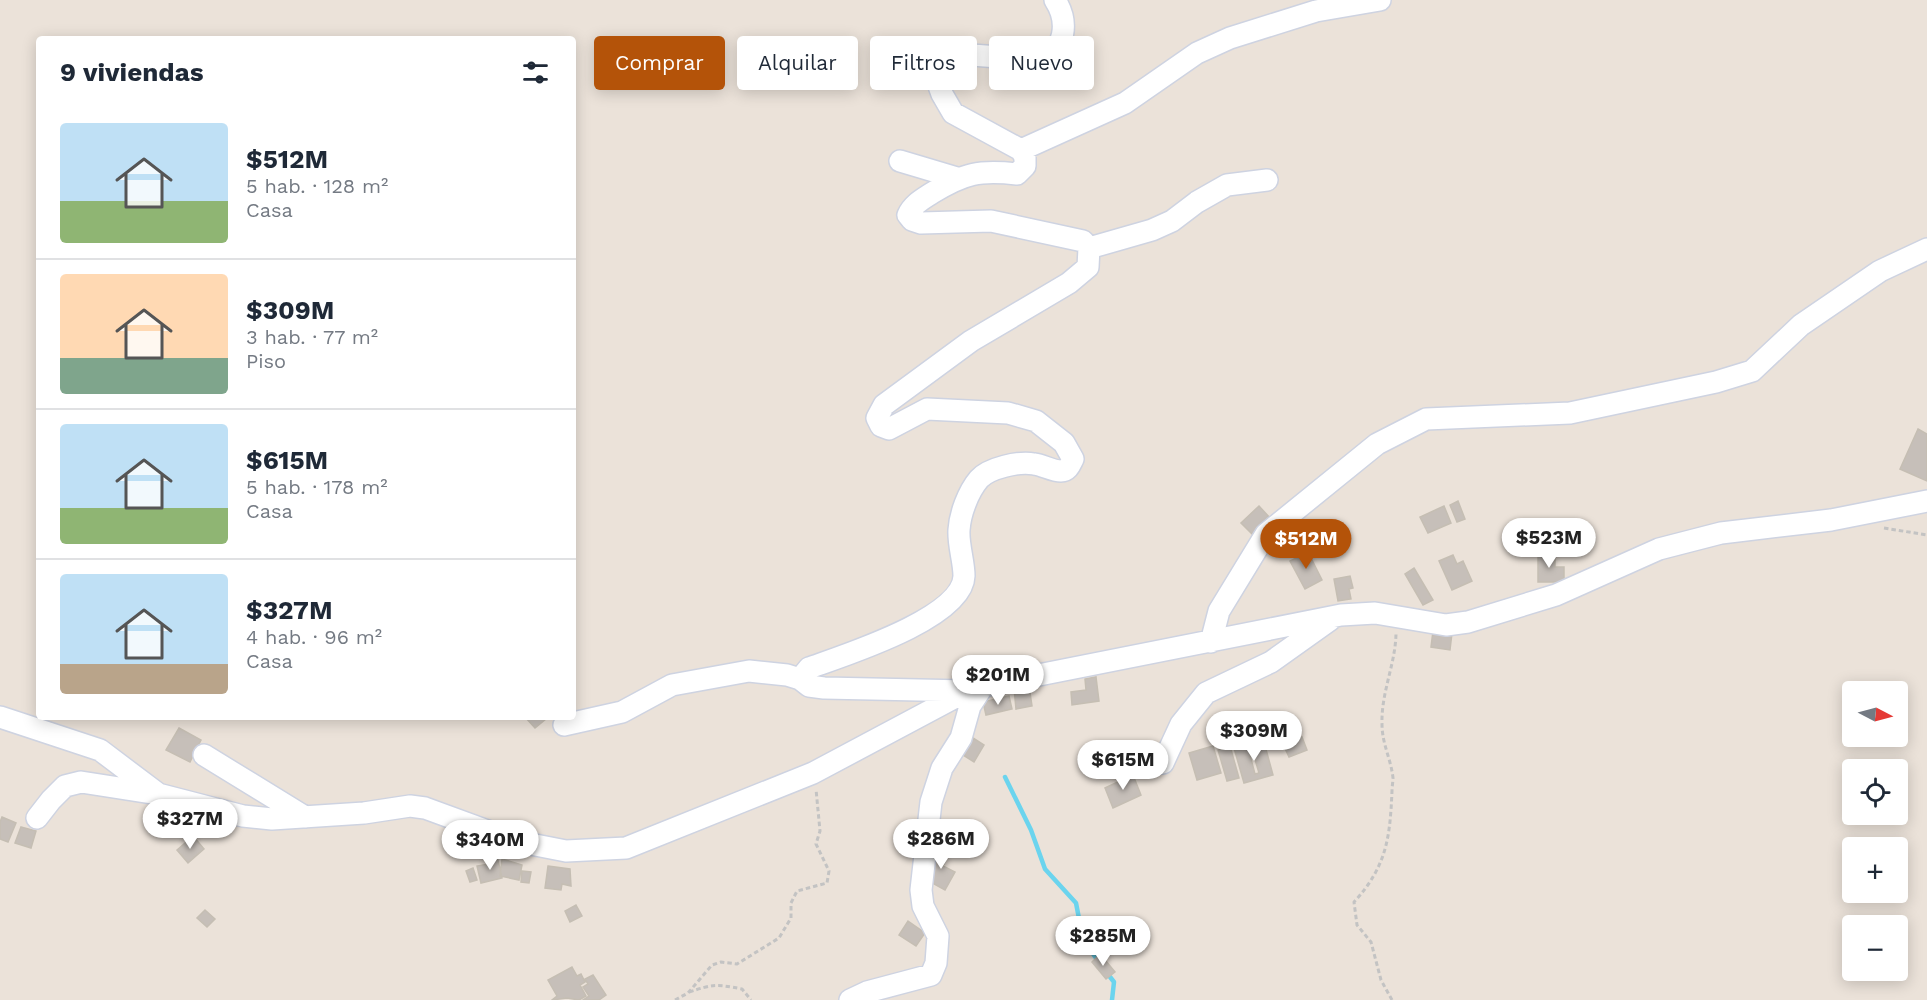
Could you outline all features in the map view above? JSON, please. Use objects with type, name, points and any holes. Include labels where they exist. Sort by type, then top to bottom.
[{"type":"street","points":[[800,679],[809,668],[919,624],[950,603],[961,591],[964,577],[959,531],[965,504],[979,478],[1004,465],[1032,463],[1062,471],[1068,468],[1073,459],[1064,443],[1036,422],[1008,413],[927,409],[889,429],[881,426],[877,418],[884,405],[970,341],[1069,283],[1089,267],[1089,248],[1083,241],[991,221],[932,223],[912,220],[908,215],[911,208],[957,178],[981,172],[1017,174],[1025,166],[1025,157],[1021,150],[953,113],[942,94],[932,67],[937,59],[947,56],[1006,57],[1043,64],[1053,56],[1063,40],[1064,25],[1061,8],[1055,0]]},
{"type":"street","points":[[1021,150],[1125,103],[1197,53],[1230,38],[1316,11],[1380,0]]},
{"type":"street","points":[[900,161],[957,178]]},
{"type":"street","points":[[1089,248],[1152,230],[1172,221],[1197,202],[1227,185],[1267,180]]},
{"type":"street","points":[[1211,642],[1219,610],[1266,534],[1377,444],[1426,419],[1570,413],[1716,382],[1752,370],[1811,318],[1880,271],[1927,249]]},
{"type":"street","points":[[564,724],[622,712],[672,685],[749,671],[787,675],[800,679],[809,686],[824,688],[975,689],[1337,616],[1376,613],[1446,625],[1468,622],[1556,595],[1659,549],[1721,533],[1831,520],[1927,501]]},
{"type":"street","points":[[1163,763],[1181,724],[1206,693],[1271,662],[1337,616]]},
{"type":"street","points":[[37,818],[65,786],[81,782],[158,794],[243,816],[272,819],[364,813],[410,807],[425,808],[525,843],[566,851],[626,848],[813,773],[975,689]]},
{"type":"street","points":[[850,1000],[867,992],[931,975],[936,963],[938,936],[923,906],[921,890],[931,802],[942,768],[961,738],[975,689]]},
{"type":"street","points":[[0,717],[100,750],[158,794]]},
{"type":"street","points":[[204,755],[305,817]]},
{"type":"path","points":[[1392,1000],[1381,980],[1371,942],[1357,925],[1354,902],[1374,875],[1385,851],[1390,830],[1393,781],[1391,765],[1386,756],[1382,723],[1396,643],[1396,616]]},
{"type":"path","points":[[687,993],[712,965],[722,962],[737,964],[779,938],[791,918],[790,903],[797,891],[827,883],[829,871],[816,844],[820,831],[813,773]]},
{"type":"path","points":[[675,1000],[710,984],[742,989],[751,1000]]},
{"type":"building","points":[[1918,429],[1927,434],[1927,481],[1900,469]]},
{"type":"building","points":[[1458,501],[1465,519],[1457,522],[1450,505]]},
{"type":"building","points":[[1259,506],[1270,518],[1253,535],[1241,523]]},
{"type":"building","points":[[1444,506],[1451,523],[1428,533],[1420,517]]},
{"type":"building","points":[[1308,552],[1322,580],[1305,589],[1290,561]]},
{"type":"building","points":[[1538,554],[1555,554],[1555,567],[1564,567],[1564,582],[1538,582]]},
{"type":"building","points":[[1453,555],[1457,564],[1463,561],[1472,581],[1452,590],[1439,561]]},
{"type":"building","points":[[1414,568],[1433,600],[1423,605],[1405,574]]},
{"type":"building","points":[[1350,576],[1353,588],[1349,589],[1351,599],[1338,601],[1334,579]]},
{"type":"building","points":[[1433,631],[1452,633],[1450,650],[1431,647]]},
{"type":"building","points":[[1096,677],[1099,701],[1072,705],[1071,692],[1086,690],[1085,679]]},
{"type":"building","points":[[1029,686],[1032,706],[1016,709],[1014,688]]},
{"type":"building","points":[[1009,696],[1012,709],[986,715],[983,702]]},
{"type":"building","points":[[528,720],[545,720],[535,728]]},
{"type":"building","points":[[179,728],[201,740],[190,762],[166,750]]},
{"type":"building","points":[[1302,737],[1307,750],[1289,757],[1283,744]]},
{"type":"building","points":[[973,738],[984,745],[974,762],[963,755]]},
{"type":"building","points":[[1264,742],[1273,775],[1244,783],[1234,748],[1247,744],[1255,774],[1259,773],[1251,746]]},
{"type":"building","points":[[1213,746],[1221,773],[1197,780],[1189,753]]},
{"type":"building","points":[[1230,746],[1239,778],[1227,781],[1218,750]]},
{"type":"building","points":[[1133,775],[1141,795],[1113,808],[1105,788]]},
{"type":"building","points":[[2,817],[16,823],[8,842],[0,839]]},
{"type":"building","points":[[21,827],[36,831],[31,848],[15,843]]},
{"type":"building","points":[[193,836],[204,849],[188,863],[177,850]]},
{"type":"building","points":[[942,845],[951,849],[943,866],[955,872],[945,890],[925,879]]},
{"type":"building","points":[[497,856],[502,878],[481,883],[477,866],[489,864],[488,858]]},
{"type":"building","points":[[502,859],[522,865],[519,880],[500,876]]},
{"type":"building","points":[[548,866],[570,869],[571,886],[562,884],[561,890],[545,888]]},
{"type":"building","points":[[473,868],[477,880],[470,882],[466,871]]},
{"type":"building","points":[[522,871],[531,872],[529,883],[521,882]]},
{"type":"building","points":[[576,905],[582,916],[570,922],[565,911]]},
{"type":"building","points":[[205,910],[215,919],[207,927],[197,918]]},
{"type":"building","points":[[908,921],[925,933],[916,946],[899,935]]},
{"type":"building","points":[[1100,954],[1115,972],[1106,979],[1092,962]]},
{"type":"building","points":[[572,967],[577,976],[581,974],[585,982],[580,985],[586,996],[579,1000],[567,998],[552,1000],[557,996],[548,980]]},
{"type":"building","points":[[593,975],[606,995],[599,1000],[583,1000],[589,996],[583,987],[588,984],[585,979]]},
{"type":"waterway","points":[[1005,777],[1031,830],[1045,869],[1076,903],[1083,939],[1098,961]]},
{"type":"waterway","points":[[1107,973],[1114,982],[1112,1000]]}]
